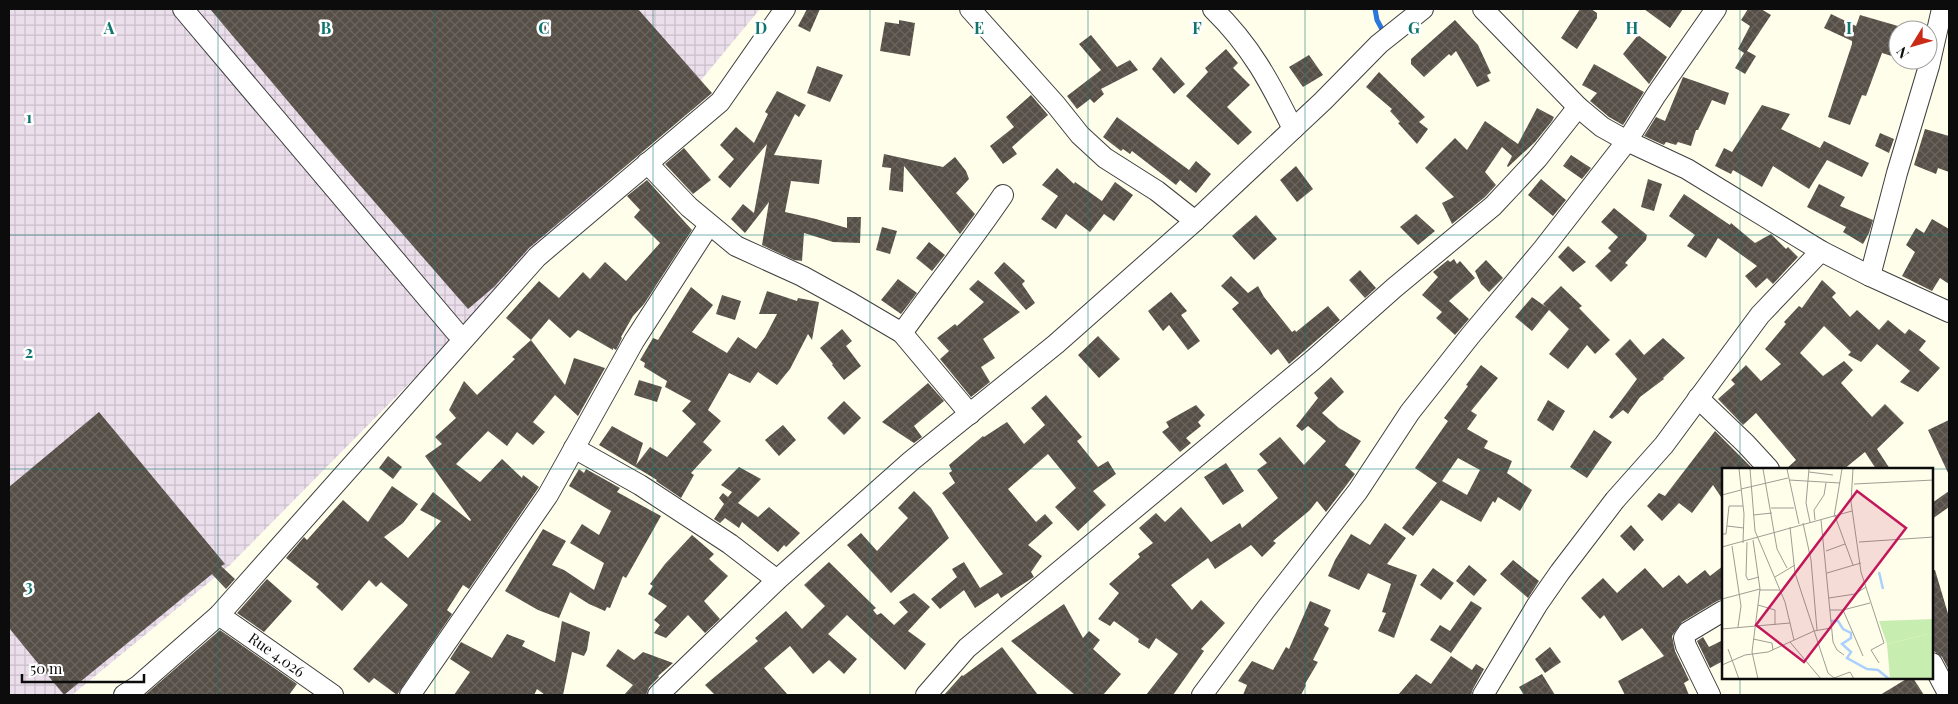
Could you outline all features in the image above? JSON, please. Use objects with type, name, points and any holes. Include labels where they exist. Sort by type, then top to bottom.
[{"type":"street","points":[[183,9],[456,332]]},
{"type":"street","points":[[124,695],[138,686],[219,615],[537,258],[720,102],[784,9]]},
{"type":"street","points":[[970,9],[1056,105],[1080,135],[1105,158],[1157,191],[1195,221]]},
{"type":"street","points":[[1213,9],[1230,25],[1256,58],[1272,85],[1293,129]]},
{"type":"street","points":[[658,695],[777,580],[911,461],[1056,344],[1195,221],[1293,129],[1379,44],[1423,9]]},
{"type":"street","points":[[1483,9],[1578,107],[1602,127],[1687,169],[1821,251],[1949,312]]},
{"type":"street","points":[[1202,695],[1266,609],[1358,492],[1410,412],[1470,336],[1543,249],[1627,141],[1656,95],[1716,9]]},
{"type":"street","points":[[1870,276],[1897,173],[1929,66],[1942,9]]},
{"type":"street","points":[[926,695],[967,648],[1313,360],[1394,288],[1493,206],[1538,159],[1578,107]]},
{"type":"street","points":[[647,164],[689,207],[736,246],[802,276],[858,306],[902,333],[970,414]]},
{"type":"street","points":[[902,333],[936,285],[977,234],[1003,195]]},
{"type":"street","points":[[410,695],[548,496],[634,341],[710,225]]},
{"type":"street","points":[[1483,695],[1537,605],[1560,572],[1615,500],[1664,444],[1760,315],[1821,251]]},
{"type":"street","points":[[1698,398],[1768,468]]},
{"type":"street","points":[[574,448],[640,485],[730,544],[777,580]]},
{"type":"street","points":[[1710,695],[1686,646],[1684,638],[1688,632],[1722,612]]},
{"type":"street","name":"Rue 4.026","points":[[219,615],[333,695]]},
{"type":"street","points":[[1933,665],[1949,695]]},
{"type":"shaded area","points":[[9,9],[760,9],[663,126],[230,565],[72,695],[9,695]]},
{"type":"building","points":[[210,9],[638,9],[712,93],[529,248],[494,287],[468,309],[324,144]]},
{"type":"building","points":[[807,9],[820,9],[810,32],[798,26]]},
{"type":"building","points":[[1580,9],[1591,9],[1597,13],[1597,18],[1577,49],[1561,38]]},
{"type":"building","points":[[1644,9],[1683,9],[1670,28]]},
{"type":"building","points":[[1748,9],[1761,9],[1771,15],[1747,51],[1756,56],[1745,74],[1735,68],[1744,53],[1738,49],[1750,26],[1741,20]]},
{"type":"building","points":[[1831,14],[1856,26],[1860,15],[1888,23],[1888,55],[1882,53],[1866,96],[1862,95],[1850,125],[1828,117],[1852,41],[1824,28]]},
{"type":"building","points":[[899,20],[915,23],[910,56],[880,51],[885,22],[899,24]]},
{"type":"building","points":[[1455,20],[1478,45],[1491,73],[1487,75],[1490,81],[1477,87],[1456,51],[1451,56],[1449,54],[1424,77],[1411,64],[1411,59]]},
{"type":"building","points":[[1091,35],[1117,67],[1130,60],[1138,70],[1101,89],[1104,94],[1094,103],[1090,99],[1077,109],[1067,96],[1101,70],[1079,44]]},
{"type":"building","points":[[1638,35],[1667,57],[1649,84],[1623,54]]},
{"type":"building","points":[[1226,49],[1238,63],[1233,68],[1250,85],[1227,107],[1252,132],[1238,145],[1186,96],[1208,72],[1205,68]]},
{"type":"building","points":[[1309,55],[1323,75],[1303,87],[1289,67]]},
{"type":"building","points":[[1161,57],[1185,84],[1174,94],[1152,69]]},
{"type":"building","points":[[1594,64],[1644,92],[1623,125],[1609,117],[1590,101],[1597,93],[1582,85]]},
{"type":"building","points":[[817,66],[843,75],[830,102],[807,93]]},
{"type":"building","points":[[1379,72],[1425,117],[1419,122],[1428,129],[1417,144],[1398,123],[1400,122],[1390,111],[1392,109],[1366,87]]},
{"type":"building","points":[[1683,77],[1729,93],[1725,105],[1712,100],[1698,130],[1696,130],[1691,146],[1678,142],[1676,145],[1666,142],[1664,145],[1644,136],[1656,117],[1665,121]]},
{"type":"building","points":[[777,91],[806,105],[799,117],[795,114],[774,155],[822,160],[819,184],[791,181],[785,212],[847,228],[847,217],[861,217],[860,243],[833,242],[804,233],[802,261],[794,260],[762,245],[769,202],[745,233],[731,219],[743,204],[754,213],[767,144],[730,188],[718,177],[734,159],[720,145],[736,127],[754,143],[768,114],[765,112]]},
{"type":"building","points":[[1031,95],[1048,115],[1012,147],[1017,154],[1003,164],[990,146],[1014,127],[1006,117]]},
{"type":"building","points":[[1762,105],[1790,114],[1781,129],[1820,148],[1824,141],[1869,163],[1862,177],[1827,160],[1809,189],[1773,166],[1762,187],[1733,170],[1731,174],[1715,166],[1724,148],[1732,152]]},
{"type":"building","points":[[1537,108],[1554,117],[1552,121],[1535,142],[1508,167],[1512,156],[1502,147],[1485,172],[1496,185],[1485,197],[1452,224],[1442,203],[1454,197],[1425,168],[1455,138],[1467,150],[1485,121],[1518,144]]},
{"type":"building","points":[[1117,117],[1189,170],[1196,161],[1211,174],[1196,193],[1180,180],[1176,185],[1132,151],[1130,154],[1123,149],[1121,151],[1103,137]]},
{"type":"building","points":[[1925,129],[1949,136],[1949,172],[1938,168],[1936,174],[1914,165]]},
{"type":"building","points":[[1880,133],[1894,139],[1889,153],[1875,146]]},
{"type":"building","points":[[684,148],[711,180],[693,194],[665,164]]},
{"type":"building","points":[[884,154],[943,167],[955,157],[966,171],[969,179],[956,193],[975,214],[960,234],[904,166],[903,192],[889,190],[891,168],[882,167]]},
{"type":"building","points":[[1571,155],[1591,168],[1582,179],[1563,166]]},
{"type":"building","points":[[1296,166],[1313,189],[1297,202],[1280,180]]},
{"type":"building","points":[[1057,168],[1074,184],[1075,182],[1102,201],[1115,182],[1133,195],[1114,221],[1104,214],[1090,232],[1066,214],[1056,229],[1041,219],[1058,196],[1042,185]]},
{"type":"building","points":[[1541,179],[1566,200],[1553,216],[1528,195]]},
{"type":"building","points":[[1648,179],[1662,184],[1654,211],[1641,207]]},
{"type":"building","points":[[647,180],[692,230],[644,304],[633,316],[616,350],[578,330],[570,338],[549,319],[531,340],[506,318],[539,281],[559,298],[583,272],[590,279],[605,262],[626,281],[660,243],[634,217],[640,210],[627,196]]},
{"type":"building","points":[[1819,184],[1845,197],[1840,206],[1873,220],[1863,244],[1843,232],[1846,227],[1807,207]]},
{"type":"building","points":[[1684,194],[1730,225],[1731,223],[1755,243],[1771,234],[1786,249],[1788,247],[1798,257],[1773,284],[1767,278],[1756,288],[1745,276],[1757,266],[1718,238],[1706,258],[1687,246],[1695,235],[1669,216]]},
{"type":"building","points":[[1614,208],[1647,235],[1646,240],[1625,263],[1628,265],[1611,282],[1595,266],[1611,251],[1608,248],[1618,237],[1601,222]]},
{"type":"building","points":[[1416,214],[1435,231],[1418,245],[1400,227]]},
{"type":"building","points":[[1256,215],[1277,239],[1254,260],[1232,236]]},
{"type":"building","points":[[1932,219],[1949,229],[1949,284],[1940,278],[1932,291],[1902,276],[1915,252],[1906,245],[1916,228],[1924,233]]},
{"type":"building","points":[[882,227],[897,231],[890,254],[876,250]]},
{"type":"building","points":[[929,242],[945,255],[932,271],[916,258]]},
{"type":"building","points":[[1568,246],[1586,262],[1573,272],[1558,257]]},
{"type":"building","points":[[1454,259],[1457,264],[1460,261],[1475,278],[1449,301],[1469,319],[1455,335],[1436,318],[1442,312],[1422,295],[1438,277],[1433,272],[1448,260],[1450,262]]},
{"type":"building","points":[[1486,260],[1503,278],[1489,292],[1481,284],[1475,271]]},
{"type":"building","points":[[1004,262],[1025,281],[1022,284],[1035,303],[1026,310],[994,273]]},
{"type":"building","points":[[1360,270],[1376,288],[1365,298],[1349,280]]},
{"type":"building","points":[[1231,276],[1248,293],[1258,286],[1264,297],[1292,332],[1295,330],[1296,332],[1328,306],[1340,320],[1289,364],[1278,349],[1271,355],[1232,309],[1239,303],[1221,286]]},
{"type":"building","points":[[898,279],[917,293],[901,314],[881,300]]},
{"type":"building","points":[[978,280],[1020,312],[983,339],[995,358],[981,367],[990,382],[971,397],[940,359],[949,351],[937,338],[955,324],[957,326],[984,302],[969,289]]},
{"type":"building","points":[[1822,280],[1836,293],[1832,297],[1850,317],[1857,310],[1879,330],[1888,320],[1905,334],[1909,329],[1926,341],[1919,350],[1940,368],[1918,392],[1900,382],[1910,371],[1877,344],[1861,362],[1848,355],[1851,352],[1824,326],[1800,353],[1823,376],[1844,361],[1853,370],[1841,383],[1872,417],[1885,404],[1904,423],[1877,449],[1889,468],[1875,468],[1865,452],[1845,468],[1787,468],[1796,460],[1756,413],[1743,425],[1718,399],[1735,384],[1731,380],[1746,365],[1761,381],[1781,364],[1765,349],[1786,324],[1784,322],[1799,306],[1802,308]]},
{"type":"building","points":[[1561,286],[1582,306],[1579,308],[1610,340],[1595,354],[1587,345],[1568,369],[1549,354],[1569,329],[1549,310],[1532,331],[1515,317],[1532,297],[1546,307],[1543,304]]},
{"type":"building","points":[[691,287],[713,305],[692,332],[727,353],[738,337],[756,349],[765,337],[777,314],[759,314],[767,291],[797,301],[798,298],[819,302],[812,340],[808,334],[790,369],[777,385],[758,372],[750,383],[729,373],[708,410],[721,421],[703,442],[712,450],[691,473],[694,475],[681,498],[657,480],[599,445],[612,426],[643,443],[636,465],[650,447],[667,457],[696,424],[682,411],[691,401],[665,387],[667,381],[644,367],[645,363],[640,360],[653,338],[658,340]]},
{"type":"building","points":[[1171,292],[1187,311],[1181,315],[1200,341],[1188,350],[1169,325],[1163,331],[1148,311]]},
{"type":"building","points":[[722,295],[741,301],[735,320],[716,314]]},
{"type":"building","points":[[842,329],[852,341],[846,346],[861,366],[844,380],[820,348]]},
{"type":"building","points":[[1098,336],[1120,359],[1099,378],[1078,355]]},
{"type":"building","points":[[1663,338],[1685,358],[1664,379],[1640,397],[1628,414],[1623,410],[1612,419],[1609,417],[1637,379],[1615,354],[1630,339],[1644,355]]},
{"type":"building","points":[[531,340],[565,385],[574,358],[605,368],[578,416],[555,395],[533,422],[545,432],[533,445],[517,432],[507,446],[488,431],[456,464],[480,482],[502,459],[522,478],[523,475],[539,487],[469,589],[463,585],[447,610],[452,614],[397,695],[374,678],[369,683],[353,669],[408,605],[381,582],[376,587],[369,580],[342,611],[316,587],[319,584],[286,558],[304,537],[307,540],[343,500],[368,522],[392,486],[418,504],[403,523],[384,537],[408,558],[441,521],[420,510],[433,492],[470,521],[425,456],[442,444],[435,437],[456,418],[449,410],[464,381],[477,395],[515,359],[512,357]]},
{"type":"building","points":[[1481,365],[1498,378],[1471,411],[1477,415],[1467,429],[1488,441],[1484,448],[1512,461],[1507,473],[1532,490],[1520,511],[1498,497],[1495,503],[1493,501],[1481,522],[1441,500],[1413,536],[1402,528],[1437,483],[1415,468],[1448,421],[1444,418],[1468,386],[1466,385]],"holes":[[[1458,458],[1480,470],[1467,495],[1442,481]]]},
{"type":"building","points":[[1331,377],[1344,392],[1322,413],[1339,428],[1361,441],[1345,465],[1355,474],[1326,512],[1317,501],[1310,510],[1273,541],[1276,543],[1262,557],[1251,545],[1215,569],[1208,558],[1171,585],[1192,610],[1201,600],[1225,623],[1201,649],[1204,651],[1173,695],[1146,695],[1178,654],[1156,638],[1149,649],[1138,642],[1139,639],[1114,621],[1110,626],[1098,619],[1119,593],[1109,584],[1140,557],[1138,554],[1153,543],[1139,528],[1156,513],[1165,522],[1181,507],[1211,542],[1240,523],[1242,528],[1278,498],[1257,470],[1267,463],[1259,454],[1280,437],[1304,465],[1326,441],[1308,426],[1302,431],[1296,426],[1318,398],[1314,393]]},
{"type":"building","points":[[639,380],[662,387],[657,402],[634,395]]},
{"type":"building","points":[[928,383],[944,401],[914,426],[922,437],[914,443],[882,422]]},
{"type":"building","points":[[1046,395],[1082,437],[1077,441],[1098,467],[1108,461],[1116,474],[1093,491],[1106,505],[1078,531],[1055,507],[1076,488],[1048,454],[1008,489],[1036,522],[1045,514],[1053,523],[1028,545],[1042,556],[1031,572],[1034,577],[1001,598],[998,593],[975,608],[964,590],[940,609],[931,599],[957,577],[952,569],[964,562],[980,588],[1003,574],[942,493],[955,483],[949,473],[952,471],[949,465],[983,436],[1007,422],[1024,444],[1045,425],[1031,408]]},
{"type":"building","points":[[1548,400],[1565,411],[1553,431],[1537,420]]},
{"type":"building","points":[[844,401],[861,418],[844,435],[827,418]]},
{"type":"building","points":[[1196,405],[1205,415],[1198,422],[1201,426],[1186,438],[1191,443],[1180,452],[1162,432],[1169,427],[1166,422]]},
{"type":"building","points":[[99,412],[225,564],[221,566],[235,579],[226,589],[212,574],[64,695],[9,628],[9,487]]},
{"type":"building","points":[[1949,420],[1949,475],[1928,430]]},
{"type":"building","points":[[783,425],[796,440],[779,456],[765,440]]},
{"type":"building","points":[[1594,430],[1612,442],[1587,478],[1570,467]]},
{"type":"building","points":[[1715,431],[1752,468],[1722,468],[1722,498],[1713,485],[1692,513],[1679,503],[1662,521],[1647,506],[1659,493],[1665,496]]},
{"type":"building","points":[[388,456],[402,467],[393,479],[379,468]]},
{"type":"building","points":[[1226,463],[1244,491],[1223,505],[1204,477]]},
{"type":"building","points":[[739,467],[761,479],[738,503],[758,517],[769,507],[800,533],[778,552],[742,522],[739,528],[725,518],[720,523],[714,519],[724,504],[719,498],[723,493],[728,497],[732,492],[721,485]]},
{"type":"building","points":[[579,469],[584,473],[586,469],[620,488],[617,492],[661,516],[626,578],[623,576],[610,608],[607,607],[605,611],[570,592],[559,618],[538,610],[505,591],[543,529],[566,541],[552,565],[564,570],[594,590],[604,563],[570,543],[582,524],[599,535],[611,511],[569,486]]},
{"type":"building","points":[[914,491],[931,508],[949,538],[891,593],[847,545],[861,533],[877,551],[908,518],[898,508]]},
{"type":"building","points":[[1949,491],[1949,507],[1933,518],[1933,502]]},
{"type":"building","points":[[1385,523],[1406,538],[1387,564],[1417,575],[1394,638],[1378,631],[1386,613],[1382,612],[1391,584],[1368,573],[1359,590],[1328,576],[1335,560],[1351,534],[1370,545]]},
{"type":"building","points":[[1631,525],[1644,540],[1634,551],[1620,536]]},
{"type":"building","points":[[692,535],[714,554],[709,559],[728,576],[704,601],[720,619],[705,633],[688,615],[666,638],[654,633],[660,625],[654,620],[667,606],[648,594],[653,586],[650,584],[665,564]]},
{"type":"building","points":[[1513,560],[1539,581],[1528,598],[1500,574]]},
{"type":"building","points":[[829,562],[876,608],[873,610],[877,615],[881,613],[894,625],[908,612],[899,602],[914,593],[930,607],[908,631],[926,644],[905,670],[847,615],[828,634],[857,659],[844,674],[829,660],[813,674],[790,646],[764,668],[788,695],[715,695],[705,685],[758,641],[755,638],[786,611],[802,629],[825,606],[804,585]]},
{"type":"building","points":[[1469,565],[1487,580],[1474,596],[1456,581]]},
{"type":"building","points":[[1722,567],[1722,599],[1682,622],[1672,636],[1675,651],[1689,680],[1684,683],[1689,695],[1625,695],[1618,681],[1664,656],[1642,628],[1622,641],[1604,615],[1600,619],[1581,598],[1603,578],[1617,593],[1645,568],[1663,588],[1679,575],[1687,584],[1705,570],[1710,576]]},
{"type":"building","points":[[1433,568],[1454,583],[1441,600],[1420,585]]},
{"type":"building","points":[[1933,570],[1935,570],[1949,617],[1949,670],[1942,657],[1934,651]]},
{"type":"building","points":[[267,579],[292,601],[264,632],[237,613]]},
{"type":"building","points":[[1310,601],[1331,610],[1324,625],[1329,628],[1313,660],[1318,662],[1301,695],[1243,695],[1247,685],[1238,681],[1252,661],[1273,670],[1286,647],[1289,649]]},
{"type":"building","points":[[1471,601],[1482,608],[1451,653],[1430,640],[1440,625],[1450,631]]},
{"type":"building","points":[[1064,604],[1083,638],[1089,631],[1100,640],[1093,649],[1121,674],[1103,695],[1075,695],[1011,641]]},
{"type":"building","points":[[562,621],[590,632],[584,656],[572,652],[563,695],[545,695],[537,689],[534,695],[454,695],[470,672],[450,659],[461,642],[492,658],[507,634],[525,641],[522,646],[555,662]]},
{"type":"building","points":[[220,630],[297,684],[289,695],[145,695]]},
{"type":"building","points":[[1703,637],[1709,647],[1722,640],[1722,662],[1710,668],[1697,641]]},
{"type":"building","points":[[1002,647],[1038,695],[944,695],[962,675]]},
{"type":"building","points":[[1550,647],[1561,662],[1545,673],[1535,659]]},
{"type":"building","points":[[618,649],[634,660],[643,652],[673,663],[658,676],[649,687],[646,695],[624,695],[633,685],[606,666]]},
{"type":"building","points":[[1451,656],[1472,670],[1476,664],[1484,669],[1471,695],[1398,695],[1416,674],[1431,684]]},
{"type":"building","points":[[1542,674],[1555,695],[1524,695],[1519,687]]},
{"type":"building","points":[[1906,679],[1914,679],[1924,695],[1880,695]]},
{"type":"waterway","points":[[1375,9],[1377,20],[1384,33]]}]
